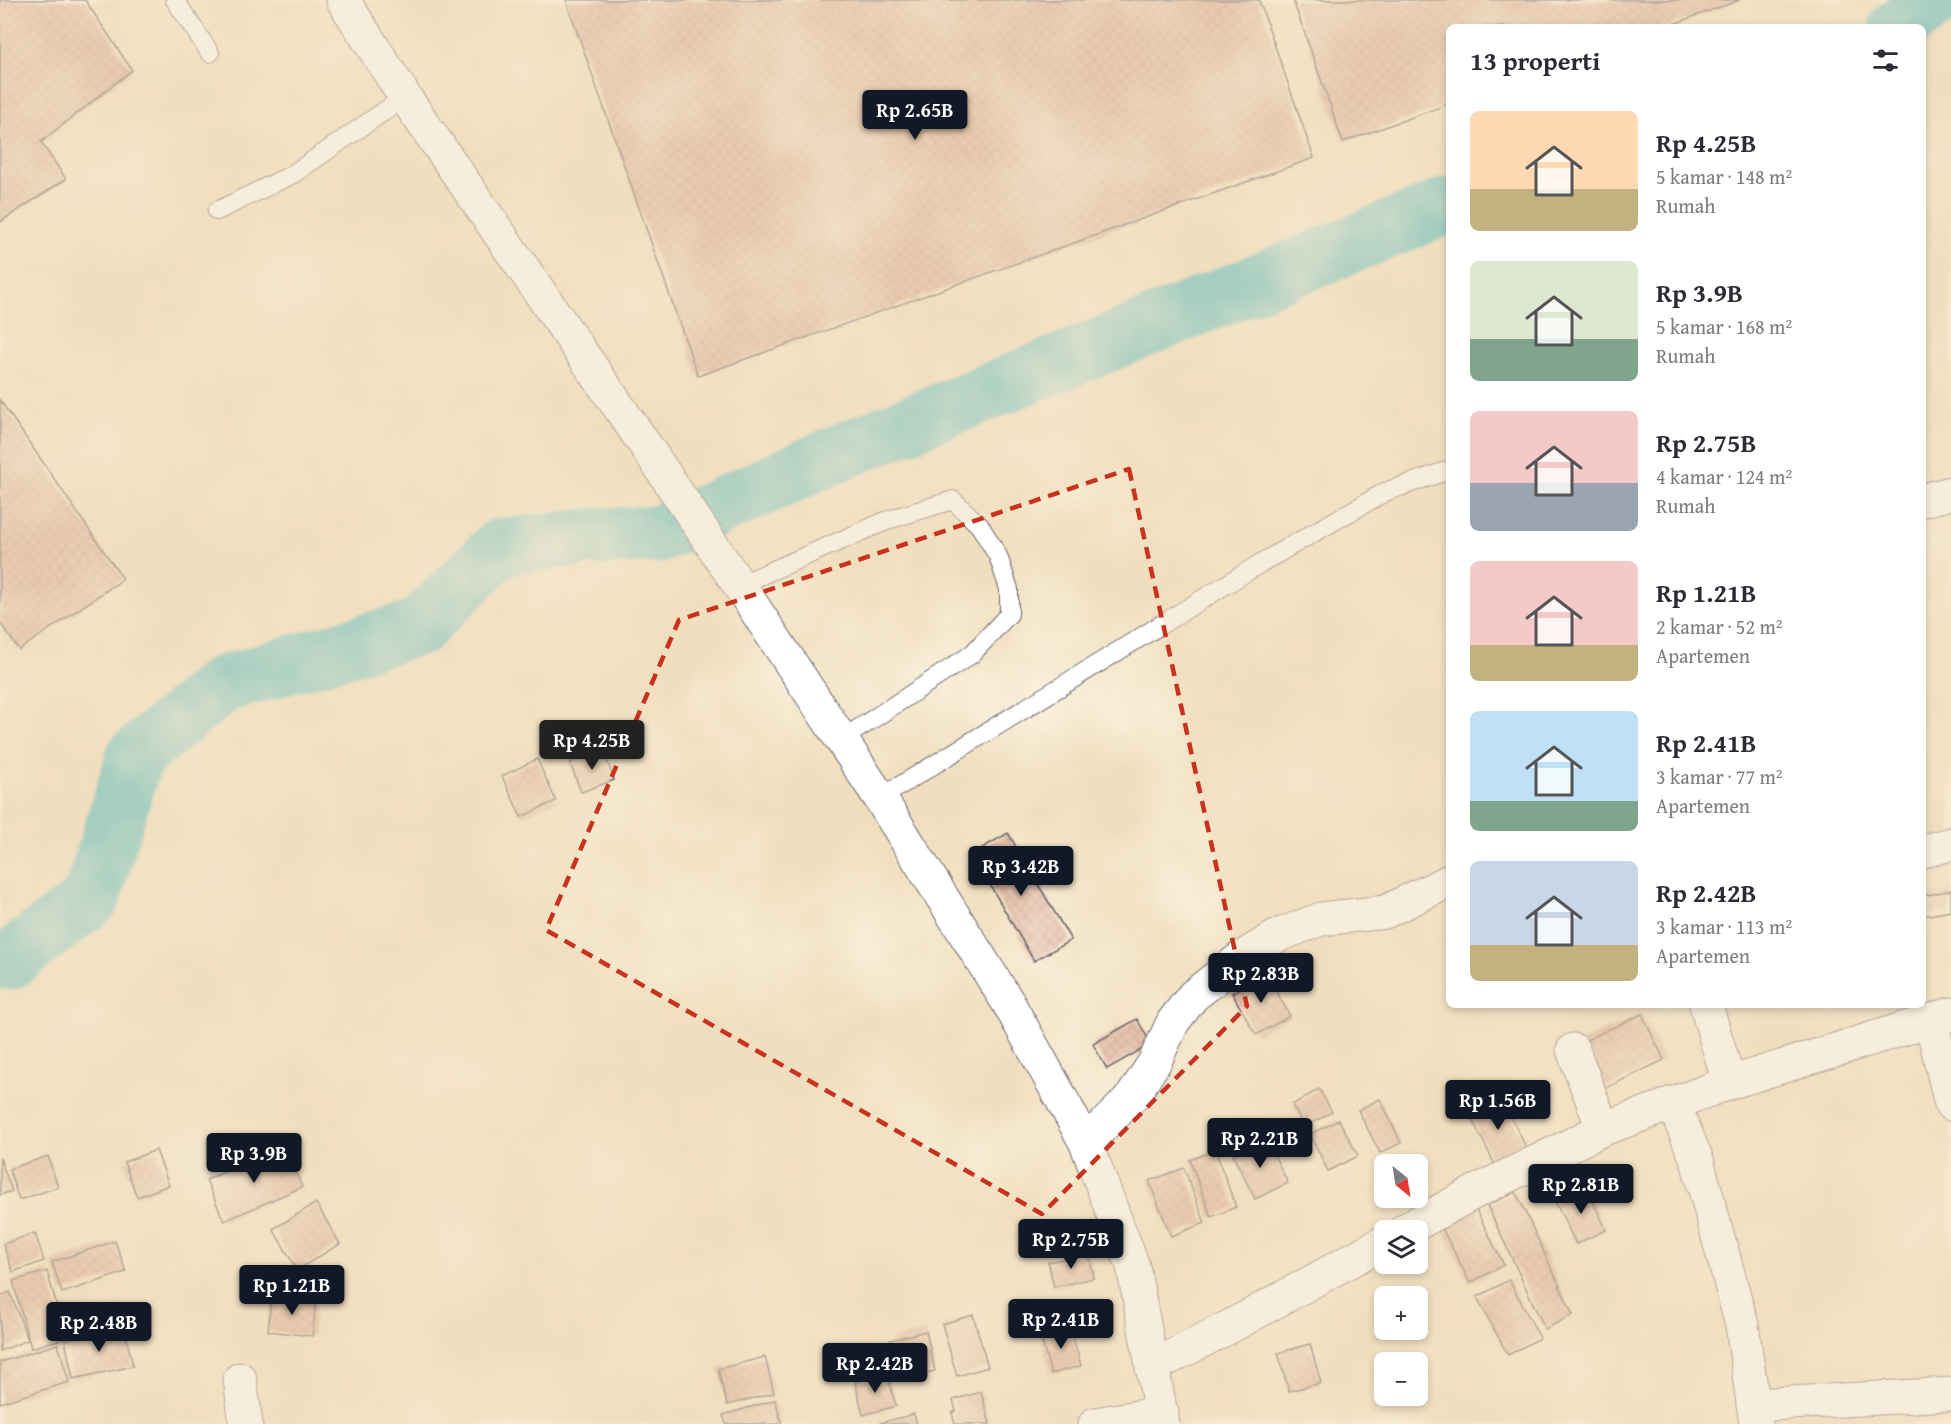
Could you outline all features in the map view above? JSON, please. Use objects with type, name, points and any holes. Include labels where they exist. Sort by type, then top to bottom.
[{"type":"main road","points":[[343,0],[405,97],[740,585],[880,798],[1009,1004],[1086,1143],[1133,1266],[1162,1419],[1095,1424]]},
{"type":"main road","points":[[1926,499],[1951,493]]},
{"type":"main road","points":[[1926,850],[1951,844]]},
{"type":"main road","points":[[1086,1143],[1132,1097],[1154,1063],[1173,1022],[1193,996],[1241,958],[1279,935],[1321,919],[1385,912],[1446,882]]},
{"type":"main road","points":[[1707,1008],[1729,1083]]},
{"type":"main road","points":[[1423,1220],[1603,1129],[1729,1083],[1941,1018],[1951,1104]]},
{"type":"main road","points":[[1573,1050],[1603,1129]]},
{"type":"main road","points":[[1673,1103],[1697,1160],[1724,1254],[1742,1325],[1754,1415],[1951,1394]]},
{"type":"main road","points":[[1152,1366],[1246,1318],[1374,1248]]},
{"type":"main road","points":[[240,1379],[246,1424]]},
{"type":"lane","points":[[175,0],[210,53]]},
{"type":"lane","points":[[217,211],[293,174],[405,97]]},
{"type":"lane","points":[[880,798],[1261,563],[1385,492],[1446,472]]},
{"type":"lane","points":[[740,585],[888,519],[953,500],[980,526],[998,556],[1009,589],[1009,614],[972,654],[841,740]]},
{"type":"highlighted area","points":[[1129,469],[1247,1006],[1042,1214],[546,930],[679,620]]},
{"type":"building","points":[[0,0],[85,0],[132,70],[41,142],[66,179],[0,222]]},
{"type":"building","points":[[566,0],[1259,0],[1314,158],[698,376]]},
{"type":"building","points":[[1293,0],[1740,0],[1673,24],[1446,24],[1446,105],[1343,142]]},
{"type":"building","points":[[0,400],[123,579],[19,650],[0,623]]},
{"type":"building","points":[[603,750],[614,780],[581,792],[570,763]]},
{"type":"building","points":[[537,759],[556,801],[521,817],[502,776]]},
{"type":"building","points":[[1008,833],[1071,940],[1034,961],[972,854]]},
{"type":"building","points":[[1951,890],[1951,911],[1926,915],[1926,895]]},
{"type":"building","points":[[1266,973],[1290,1016],[1256,1035],[1232,993]]},
{"type":"building","points":[[1642,1014],[1664,1060],[1604,1089],[1582,1042]]},
{"type":"building","points":[[1137,1019],[1151,1044],[1107,1069],[1093,1044]]},
{"type":"building","points":[[1319,1089],[1332,1112],[1305,1127],[1292,1105]]},
{"type":"building","points":[[1497,1089],[1531,1157],[1499,1173],[1465,1105]]},
{"type":"building","points":[[1380,1099],[1401,1143],[1380,1153],[1358,1110]]},
{"type":"building","points":[[1339,1120],[1358,1156],[1328,1171],[1310,1134]]},
{"type":"building","points":[[1266,1139],[1288,1183],[1255,1199],[1233,1155]]},
{"type":"building","points":[[284,1146],[302,1187],[224,1221],[206,1180]]},
{"type":"building","points":[[156,1150],[169,1185],[137,1197],[124,1162]]},
{"type":"building","points":[[1215,1150],[1236,1207],[1211,1217],[1190,1160]]},
{"type":"building","points":[[48,1156],[58,1187],[19,1200],[9,1169]]},
{"type":"building","points":[[0,1158],[12,1191],[0,1195]]},
{"type":"building","points":[[1184,1168],[1205,1223],[1171,1236],[1149,1181]]},
{"type":"building","points":[[1586,1186],[1606,1230],[1576,1244],[1555,1201]]},
{"type":"building","points":[[1516,1192],[1573,1315],[1545,1329],[1487,1205]]},
{"type":"building","points":[[316,1203],[340,1244],[297,1270],[273,1229]]},
{"type":"building","points":[[1474,1206],[1504,1265],[1470,1283],[1440,1224]]},
{"type":"building","points":[[35,1233],[44,1261],[13,1272],[3,1244]]},
{"type":"building","points":[[115,1241],[126,1272],[62,1293],[52,1262]]},
{"type":"building","points":[[1089,1254],[1094,1278],[1054,1287],[1048,1262]]},
{"type":"building","points":[[47,1271],[66,1338],[31,1348],[13,1281]]},
{"type":"building","points":[[1509,1280],[1540,1338],[1508,1355],[1477,1297]]},
{"type":"building","points":[[10,1292],[28,1340],[0,1351],[0,1296]]},
{"type":"building","points":[[271,1297],[316,1301],[312,1336],[268,1331]]},
{"type":"building","points":[[973,1315],[988,1367],[957,1376],[942,1324]]},
{"type":"building","points":[[124,1327],[133,1366],[73,1379],[65,1340]]},
{"type":"building","points":[[1070,1327],[1081,1366],[1051,1374],[1040,1335]]},
{"type":"building","points":[[926,1331],[935,1371],[899,1379],[890,1340]]},
{"type":"building","points":[[58,1344],[69,1382],[0,1403],[0,1362]]},
{"type":"building","points":[[1310,1344],[1321,1383],[1289,1391],[1278,1353]]},
{"type":"building","points":[[765,1357],[774,1393],[727,1405],[718,1369]]},
{"type":"building","points":[[887,1373],[896,1406],[863,1415],[855,1382]]},
{"type":"building","points":[[981,1392],[990,1424],[955,1424],[952,1413],[956,1411],[953,1400]]},
{"type":"building","points":[[775,1400],[782,1424],[726,1424],[723,1415]]},
{"type":"building","points":[[914,1414],[917,1424],[880,1424],[880,1423]]},
{"type":"waterway","points":[[1902,24],[1933,0]]},
{"type":"waterway","points":[[0,960],[9,961],[91,899],[135,756],[223,684],[419,627],[500,547],[588,537],[656,535],[850,448],[1446,206]]}]
